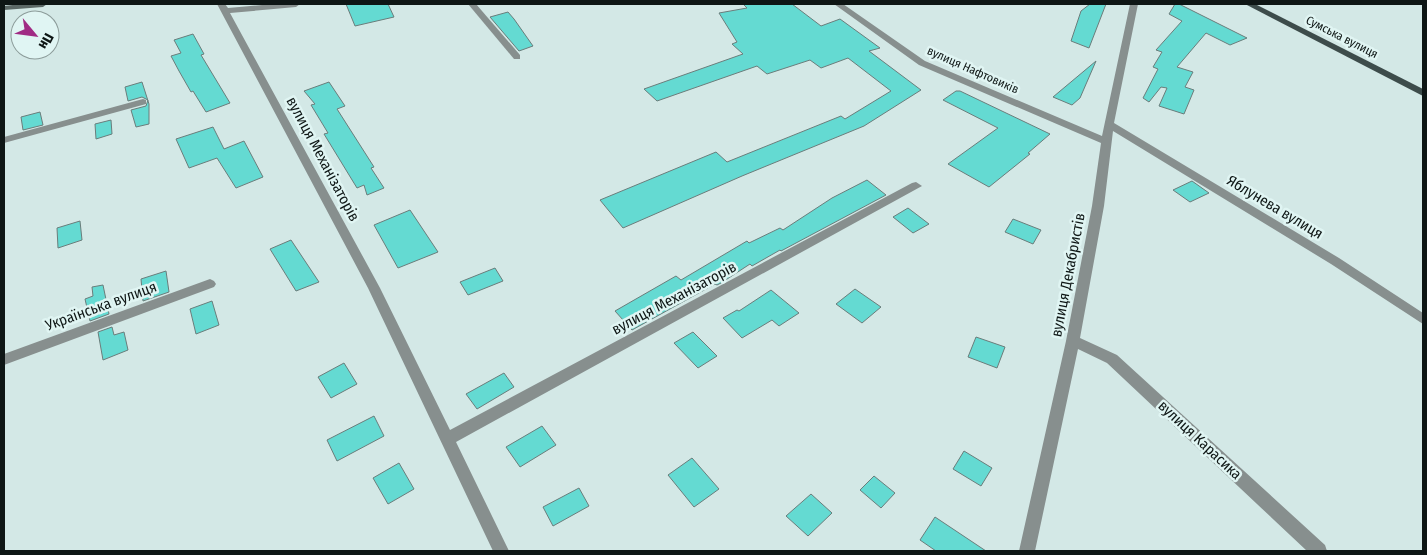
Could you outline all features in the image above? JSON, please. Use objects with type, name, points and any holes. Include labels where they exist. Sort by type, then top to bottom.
[{"type":"main road","points":[[4,8],[43,4]]},
{"type":"main road","name":"Сумська вулиця","points":[[1249,4],[1423,93]]},
{"type":"street","points":[[223,8],[296,4]]},
{"type":"street","points":[[472,4],[516,57]]},
{"type":"street","name":"вулиця Нафтовиків","points":[[838,4],[922,63],[1107,142]]},
{"type":"street","name":"вулиця Декабристів","points":[[1027,551],[1073,341],[1098,206],[1110,124],[1134,4]]},
{"type":"street","name":"вулиця Механізаторів","points":[[223,8],[374,288],[501,551]]},
{"type":"street","points":[[4,140],[143,102]]},
{"type":"street","name":"Яблунева вулиця","points":[[1110,124],[1335,261],[1423,319]]},
{"type":"street","name":"вулиця Механізаторів","points":[[447,439],[916,186]]},
{"type":"street","name":"Українська вулиця","points":[[4,360],[210,284]]},
{"type":"street","name":"вулиця Карасика","points":[[1073,341],[1112,359],[1319,551]]},
{"type":"building","points":[[346,4],[388,4],[394,17],[355,26]]},
{"type":"building","points":[[743,4],[792,4],[821,26],[840,19],[880,48],[869,51],[921,90],[864,126],[742,176],[623,228],[600,200],[716,152],[727,162],[841,116],[845,119],[891,91],[848,58],[821,68],[810,60],[767,74],[757,66],[657,101],[644,89],[743,54],[732,44],[737,42],[719,13],[747,8]]},
{"type":"building","points":[[1090,4],[1106,4],[1089,48],[1071,41],[1081,11]]},
{"type":"building","points":[[1175,4],[1179,4],[1247,38],[1230,45],[1206,33],[1177,67],[1193,72],[1185,87],[1194,90],[1184,114],[1159,106],[1167,88],[1161,87],[1149,102],[1143,98],[1158,69],[1153,67],[1162,52],[1156,50],[1182,21],[1169,14]]},
{"type":"building","points":[[508,12],[533,46],[519,51],[490,17]]},
{"type":"building","points":[[193,34],[204,54],[201,55],[230,103],[206,112],[193,91],[191,92],[171,56],[181,53],[174,40]]},
{"type":"building","points":[[1096,61],[1080,98],[1072,105],[1053,97]]},
{"type":"building","points":[[142,82],[148,100],[142,97],[128,101],[125,87]]},
{"type":"building","points":[[329,82],[345,106],[337,109],[374,167],[371,168],[384,188],[367,195],[364,185],[357,188],[324,134],[328,133],[311,105],[315,104],[304,91]]},
{"type":"building","points":[[956,91],[960,91],[1050,134],[1028,153],[1030,154],[989,187],[948,164],[998,128],[943,100]]},
{"type":"building","points":[[148,100],[149,124],[136,127],[131,110],[146,106]]},
{"type":"building","points":[[40,112],[43,125],[23,130],[21,117]]},
{"type":"building","points":[[111,120],[112,134],[96,139],[95,124]]},
{"type":"building","points":[[213,127],[224,149],[244,141],[263,177],[236,188],[217,158],[189,168],[176,139]]},
{"type":"building","points":[[867,180],[886,195],[752,266],[750,264],[721,283],[715,284],[632,330],[615,311],[676,276],[681,280],[747,241],[749,243],[780,228],[783,230],[832,198]]},
{"type":"building","points":[[1192,181],[1209,193],[1190,202],[1173,190]]},
{"type":"building","points":[[908,208],[929,224],[913,233],[893,217]]},
{"type":"building","points":[[410,210],[438,252],[398,268],[374,225]]},
{"type":"building","points":[[1013,219],[1041,230],[1033,244],[1005,232]]},
{"type":"building","points":[[80,221],[82,240],[58,248],[57,228]]},
{"type":"building","points":[[291,240],[319,282],[296,291],[270,249]]},
{"type":"building","points":[[495,268],[503,281],[468,295],[460,282]]},
{"type":"building","points":[[166,271],[169,292],[143,301],[141,279]]},
{"type":"building","points":[[103,285],[109,314],[90,321],[85,299],[93,296],[92,287]]},
{"type":"building","points":[[855,289],[881,307],[862,323],[836,304]]},
{"type":"building","points":[[771,290],[799,313],[779,326],[772,320],[742,338],[723,318],[737,310],[739,311]]},
{"type":"building","points":[[212,301],[219,325],[196,334],[190,309]]},
{"type":"building","points":[[112,327],[114,335],[124,332],[128,350],[103,360],[98,332]]},
{"type":"building","points":[[693,332],[717,356],[698,368],[674,343]]},
{"type":"building","points":[[976,337],[1005,347],[997,368],[968,357]]},
{"type":"building","points":[[344,363],[357,384],[331,398],[318,377]]},
{"type":"building","points":[[504,373],[514,387],[477,409],[466,394]]},
{"type":"building","points":[[374,416],[384,436],[337,461],[327,440]]},
{"type":"building","points":[[542,426],[556,445],[520,467],[506,447]]},
{"type":"building","points":[[964,451],[992,468],[981,486],[953,469]]},
{"type":"building","points":[[692,458],[719,489],[694,507],[668,475]]},
{"type":"building","points":[[399,463],[414,489],[388,504],[373,478]]},
{"type":"building","points":[[874,476],[895,493],[881,508],[860,490]]},
{"type":"building","points":[[579,488],[589,506],[553,526],[543,507]]},
{"type":"building","points":[[811,494],[832,513],[808,536],[786,516]]},
{"type":"building","points":[[935,517],[986,551],[936,551],[920,540]]}]
